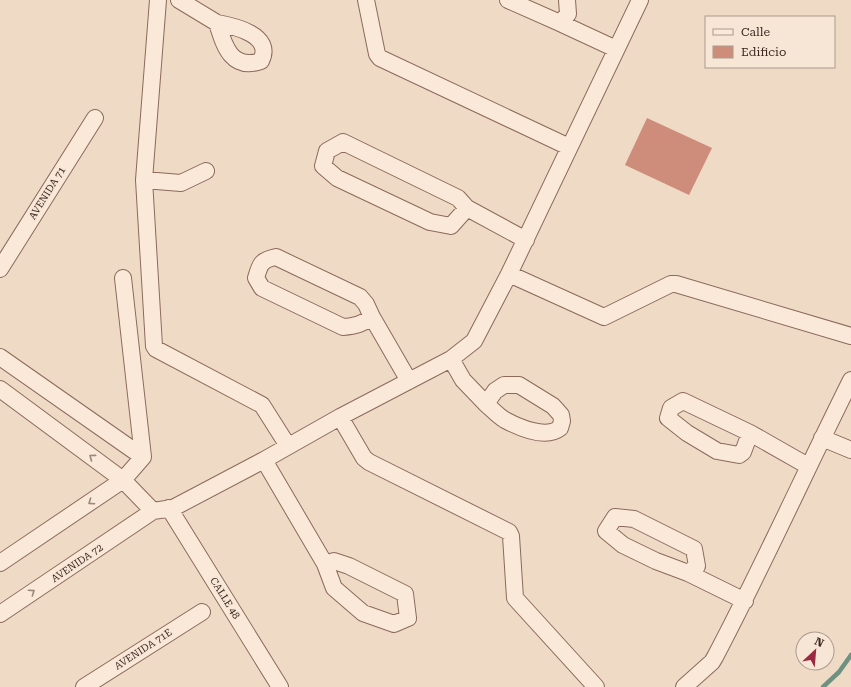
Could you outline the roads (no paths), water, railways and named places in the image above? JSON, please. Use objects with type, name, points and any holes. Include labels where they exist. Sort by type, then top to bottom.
[{"type":"street","points":[[158,0],[144,180],[154,346],[156,349],[262,405],[288,446]]},
{"type":"street","points":[[179,0],[217,23]]},
{"type":"street","points":[[366,0],[376,54],[380,58],[569,147]]},
{"type":"street","points":[[508,0],[616,49]]},
{"type":"street","points":[[560,23],[568,14],[567,0]]},
{"type":"street","name":"AVENIDA 72","points":[[0,614],[161,510],[173,508],[264,460],[340,417],[451,359],[474,340],[526,240],[640,0]]},
{"type":"street","name":"AVENIDA 71","points":[[0,269],[95,118]]},
{"type":"street","points":[[467,208],[451,226],[430,222],[337,178],[323,166],[327,151],[343,142],[458,198],[467,208],[526,240]]},
{"type":"street","points":[[144,180],[181,183],[206,171]]},
{"type":"street","points":[[372,317],[366,322],[355,326],[344,327],[337,324],[262,288],[256,278],[260,265],[265,259],[276,257],[360,296],[366,304],[409,381]]},
{"type":"street","points":[[509,274],[604,317],[671,284],[676,284],[851,336]]},
{"type":"street","points":[[0,563],[123,480],[142,457],[123,278]]},
{"type":"street","points":[[0,357],[142,457]]},
{"type":"street","points":[[451,359],[463,380],[486,404]]},
{"type":"street","points":[[684,687],[714,660],[745,601],[808,466],[851,380]]},
{"type":"street","name":"CALLE 48","points":[[0,389],[161,510],[280,687]]},
{"type":"street","points":[[750,433],[743,452],[739,455],[717,451],[687,433],[668,418],[671,408],[683,401],[750,433],[808,466]]},
{"type":"street","points":[[340,417],[364,458],[369,462],[509,532],[511,536],[515,598],[596,687]]},
{"type":"street","points":[[822,438],[851,450]]},
{"type":"street","points":[[264,460],[325,564],[334,588],[363,613],[394,624],[408,618],[405,594],[349,566],[334,561],[325,564]]},
{"type":"street","points":[[688,573],[697,566],[694,549],[634,519],[615,517],[606,531],[623,545],[688,573],[745,601]]},
{"type":"street","name":"AVENIDA 71E","points":[[84,687],[202,612]]},
{"type":"waterway","points":[[823,687],[839,672],[851,655]]}]
